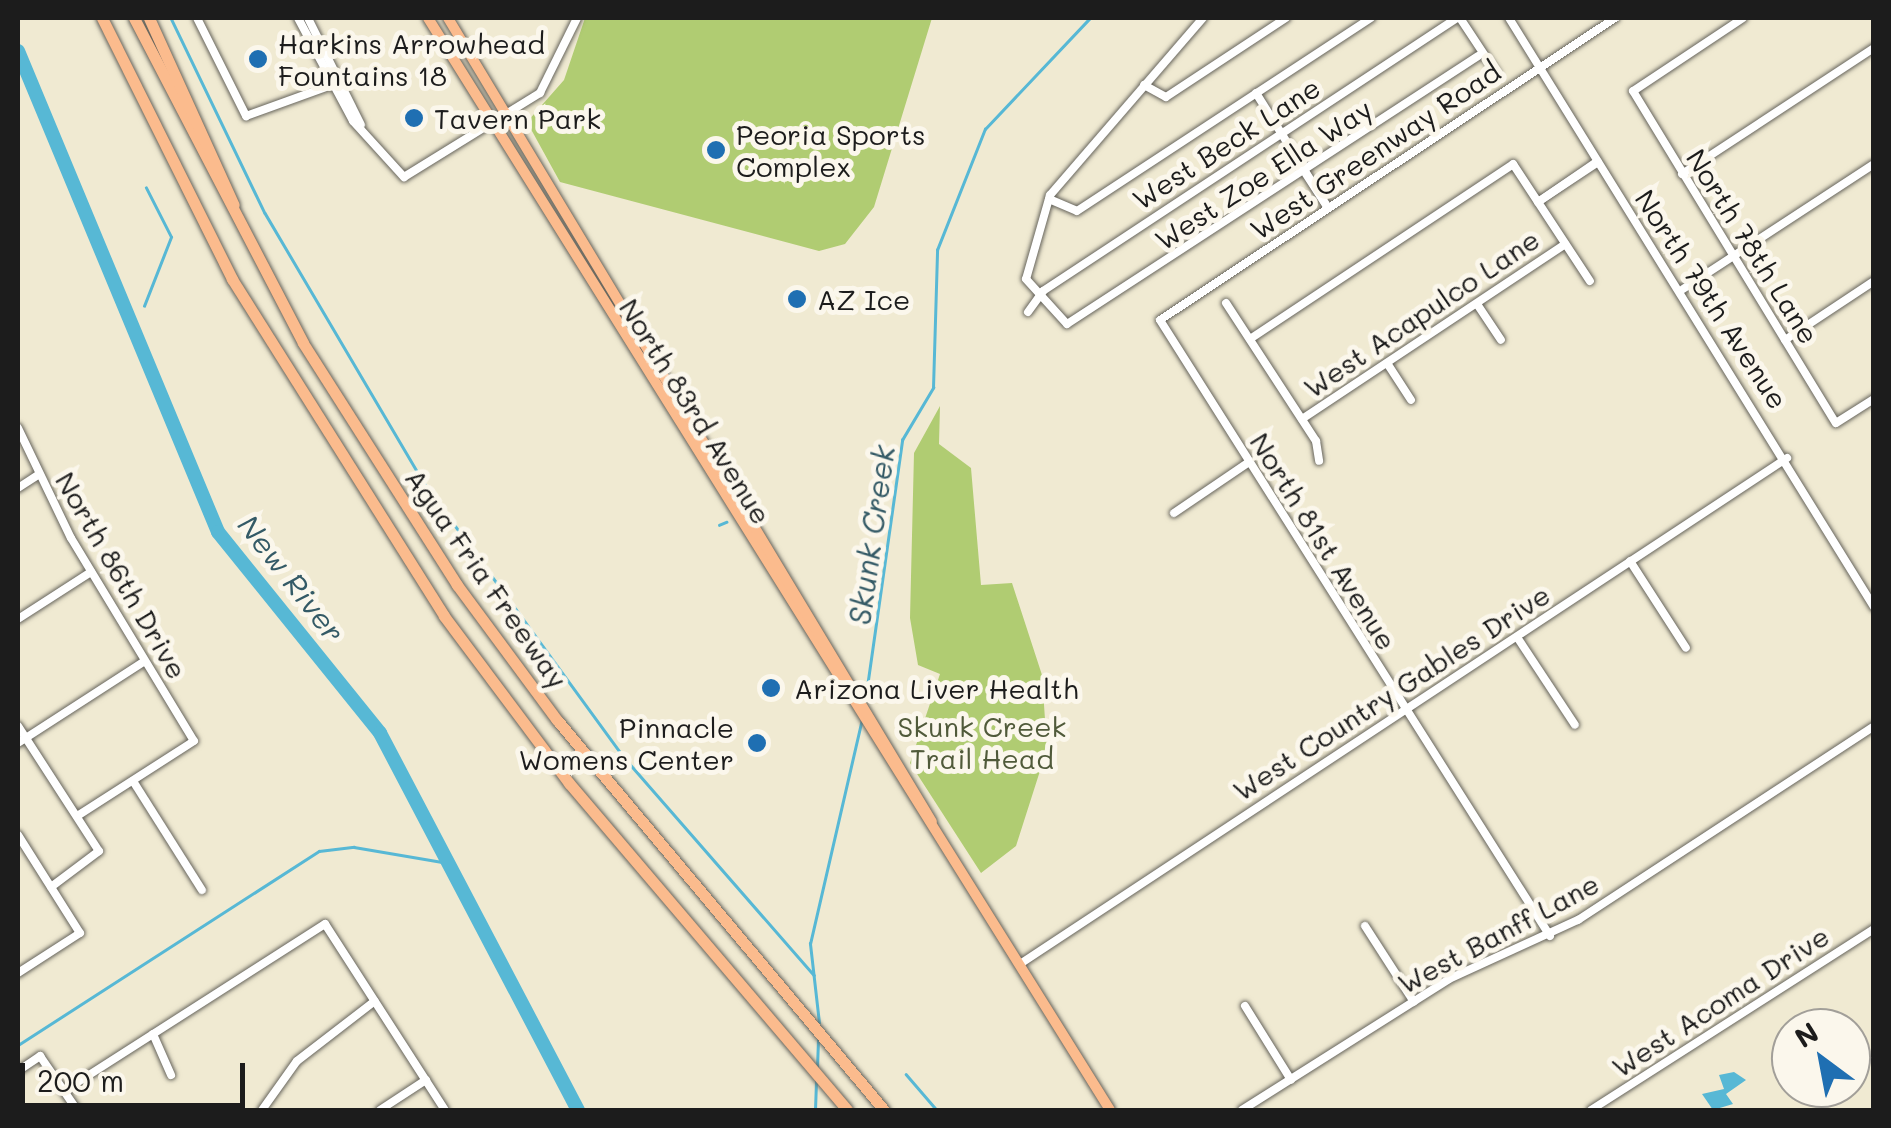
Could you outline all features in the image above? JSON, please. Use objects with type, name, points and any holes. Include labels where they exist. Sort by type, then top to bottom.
[{"type":"highway","name":"Agua Fria Freeway","points":[[102,18],[232,280],[338,459],[569,783],[848,1110]]},
{"type":"highway","name":"Agua Fria Freeway","points":[[134,18],[286,312],[457,584],[747,950],[884,1110]]},
{"type":"highway","points":[[149,18],[286,312]]},
{"type":"main road","name":"North 83rd Avenue","points":[[428,18],[916,806],[932,823]]},
{"type":"main road","name":"North 83rd Avenue","points":[[448,18],[920,792],[932,823],[1110,1110]]},
{"type":"street","points":[[197,18],[246,116],[336,84]]},
{"type":"street","points":[[298,18],[361,125],[400,177],[508,116],[552,78],[577,18]]},
{"type":"street","points":[[308,18],[336,84]]},
{"type":"street","points":[[1037,295],[1026,274],[1049,198],[1203,18]]},
{"type":"street","points":[[1144,85],[1166,96],[1286,18]]},
{"type":"street","points":[[1049,198],[1078,210],[1371,18]]},
{"type":"street","points":[[1459,18],[1478,56],[1496,74]]},
{"type":"street","name":"West Beck Lane","points":[[1028,312],[1037,295],[1459,18]]},
{"type":"street","name":"North 79th Avenue","points":[[1509,18],[1683,289],[1874,607]]},
{"type":"street","name":"West Greenway Road","points":[[1160,320],[1615,18]]},
{"type":"street","name":"North 78th Lane","points":[[1743,18],[1632,91],[1836,423],[1874,399]]},
{"type":"street","points":[[1682,174],[1874,48]]},
{"type":"street","name":"West Zoe Ella Way","points":[[1037,295],[1071,326],[1306,174],[1478,56]]},
{"type":"street","points":[[1256,93],[1328,208]]},
{"type":"street","points":[[1538,202],[1598,162]]},
{"type":"street","points":[[1250,339],[1513,164],[1590,281]]},
{"type":"street","points":[[1683,289],[1874,164]]},
{"type":"street","name":"West Acapulco Lane","points":[[1302,419],[1565,244]]},
{"type":"street","points":[[1785,340],[1874,281]]},
{"type":"street","points":[[1226,302],[1302,419],[1320,462]]},
{"type":"street","points":[[1477,304],[1500,340]]},
{"type":"street","name":"North 81st Avenue","points":[[1160,320],[1403,712],[1550,936]]},
{"type":"street","points":[[1388,362],[1411,400]]},
{"type":"street","name":"North 86th Drive","points":[[18,428],[38,475],[91,572],[194,741],[133,780]]},
{"type":"street","name":"West Country Gables Drive","points":[[1020,964],[1787,458]]},
{"type":"street","points":[[1174,512],[1250,462]]},
{"type":"street","points":[[18,488],[38,475]]},
{"type":"street","points":[[1630,561],[1686,648]]},
{"type":"street","points":[[18,619],[91,572]]},
{"type":"street","points":[[1517,636],[1575,725]]},
{"type":"street","points":[[21,741],[144,662]]},
{"type":"street","points":[[18,726],[21,741],[77,816],[96,858],[51,887]]},
{"type":"street","name":"West Banff Lane","points":[[1242,1110],[1414,1002],[1550,936],[1874,726]]},
{"type":"street","points":[[77,816],[133,780],[202,890]]},
{"type":"street","points":[[18,835],[80,932],[18,973]]},
{"type":"street","points":[[64,1091],[325,924],[445,1110]]},
{"type":"street","points":[[1366,926],[1414,1002]]},
{"type":"street","name":"West Acoma Drive","points":[[1591,1110],[1874,929]]},
{"type":"street","points":[[262,1110],[297,1062],[374,1001]]},
{"type":"street","points":[[1245,1006],[1291,1080]]},
{"type":"street","points":[[154,1034],[171,1074]]},
{"type":"street","points":[[18,1070],[40,1056],[77,1110]]},
{"type":"street","points":[[380,1110],[426,1080]]},
{"type":"green space","name":"Peoria Sports Complex","points":[[585,18],[932,18],[874,207],[845,244],[819,251],[560,182],[527,122],[564,80]]},
{"type":"green space","name":"Skunk Creek Trail Head","points":[[940,406],[939,444],[971,468],[981,585],[1012,583],[1042,675],[1047,749],[1016,846],[981,873],[910,763],[940,674],[918,665],[910,618],[914,453]]},
{"type":"water","points":[[1734,1072],[1746,1080],[1726,1094],[1733,1104],[1713,1110],[1702,1094],[1724,1089],[1719,1075]]},
{"type":"waterway","points":[[171,18],[265,213],[424,483],[622,755],[814,975]]},
{"type":"waterway","name":"Skunk Creek","points":[[865,701],[902,440],[933,388],[937,250],[985,129],[1090,18]]},
{"type":"waterway","name":"New River","points":[[18,51],[218,532],[380,733],[578,1110]]},
{"type":"waterway","points":[[144,306],[171,237],[146,188]]},
{"type":"waterway","points":[[719,525],[726,522]]},
{"type":"waterway","name":"Skunk Creek","points":[[819,1023],[810,944],[862,719]]},
{"type":"waterway","points":[[18,1045],[319,851],[354,847],[448,863]]},
{"type":"waterway","name":"Skunk Creek","points":[[817,1068],[818,1041]]},
{"type":"waterway","points":[[906,1074],[937,1110]]},
{"type":"waterway","name":"Skunk Creek","points":[[815,1110],[816,1081]]},
{"type":"place","name":"Harkins Arrowhead Fountains 18","points":[[258,59]]},
{"type":"place","name":"Tavern Park","points":[[414,118]]},
{"type":"place","name":"Peoria Sports Complex","points":[[716,150]]},
{"type":"place","name":"AZ Ice","points":[[797,299]]},
{"type":"place","name":"Arizona Liver Health","points":[[771,688]]},
{"type":"place","name":"Pinnacle Womens Center","points":[[757,743]]}]
